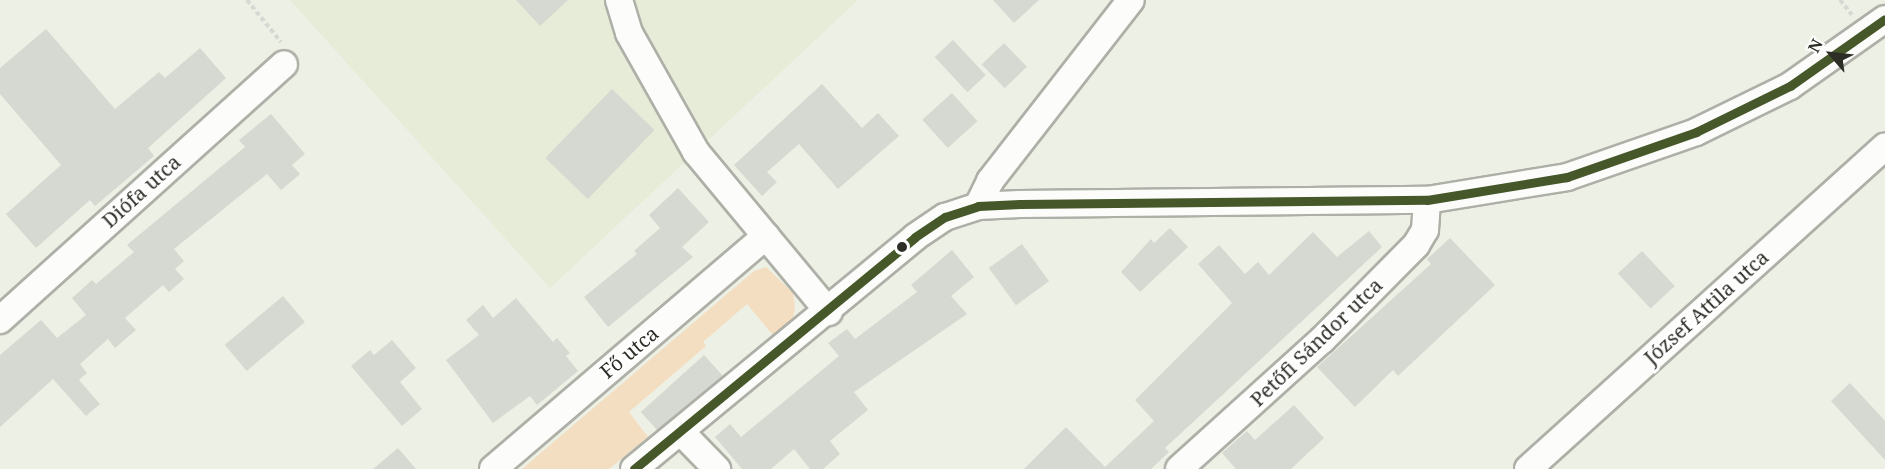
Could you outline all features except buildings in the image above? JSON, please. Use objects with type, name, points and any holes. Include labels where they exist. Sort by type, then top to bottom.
[{"type":"street","points":[[619,0],[629,33],[696,152],[829,312]]},
{"type":"street","points":[[978,206],[990,181],[1131,0]]},
{"type":"street","points":[[634,469],[829,312],[915,237],[945,217],[978,206],[1428,200],[1567,177],[1696,132],[1790,86],[1885,19]]},
{"type":"street","name":"Diófa utca","points":[[0,320],[284,64]]},
{"type":"street","name":"József Attila utca","points":[[1528,469],[1885,146]]},
{"type":"street","name":"Petőfi Sándor utca","points":[[1179,469],[1322,340],[1416,245],[1425,230],[1428,200]]},
{"type":"street","name":"Fő utca","points":[[493,469],[766,236]]},
{"type":"street","points":[[681,432],[717,469]]},
{"type":"path","points":[[247,0],[290,53],[284,64]]},
{"type":"shaded area","points":[[290,0],[858,0],[550,288]]},
{"type":"shaded area","points":[[766,267],[793,293],[795,307],[792,324],[777,340],[747,304],[703,342],[706,346],[629,412],[648,437],[609,469],[522,469],[754,271]]},
{"type":"transit line","points":[[634,469],[915,237],[945,217],[978,206],[1020,204],[1427,200],[1567,177],[1696,132],[1790,86],[1885,19]]}]
